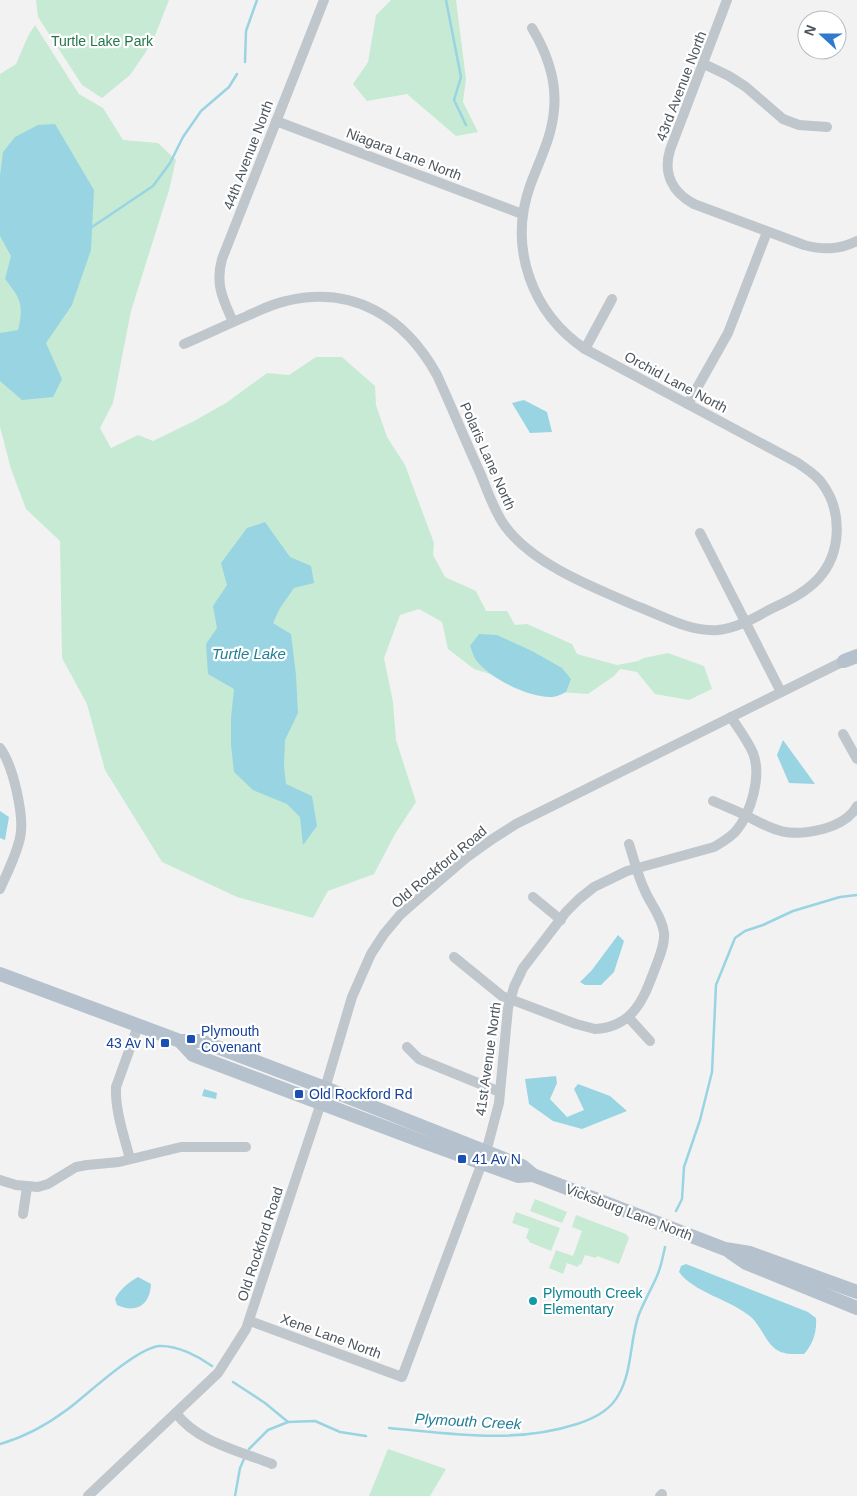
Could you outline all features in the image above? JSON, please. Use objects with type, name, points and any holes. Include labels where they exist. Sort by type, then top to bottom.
[{"type":"main road","name":"Vicksburg Lane North","points":[[0,974],[180,1041],[201,1041],[325,1088],[485,1157],[518,1176],[533,1175],[725,1249],[750,1253],[857,1292]]},
{"type":"main road","name":"Vicksburg Lane North","points":[[180,1041],[193,1055],[424,1142],[485,1157]]},
{"type":"main road","name":"Vicksburg Lane North","points":[[725,1249],[746,1263],[857,1308]]},
{"type":"street","name":"44th Avenue North","points":[[234,322],[220,288],[218,278],[220,269],[324,0]]},
{"type":"street","name":"43rd Avenue North","points":[[727,0],[668,155],[667,171],[676,192],[684,199],[768,232]]},
{"type":"street","name":"Orchid Lane North","points":[[532,28],[540,41],[552,75],[554,110],[546,146],[522,214],[521,234],[523,255],[528,275],[536,295],[546,312],[560,328],[586,349],[798,463],[821,482],[835,509],[837,539],[832,556],[818,579],[807,589],[745,623]]},
{"type":"street","points":[[704,64],[746,87],[783,119],[799,124],[827,127]]},
{"type":"street","name":"Niagara Lane North","points":[[276,121],[522,214]]},
{"type":"street","points":[[688,404],[728,333],[768,232],[816,249],[842,247],[857,241]]},
{"type":"street","name":"Polaris Lane North","points":[[184,344],[285,301],[306,297],[326,297],[347,300],[366,306],[384,315],[406,331],[428,357],[498,515],[505,526],[523,545],[548,563],[590,586],[680,624],[706,630],[733,628],[745,623]]},
{"type":"street","points":[[586,349],[612,299]]},
{"type":"street","points":[[700,533],[781,692]]},
{"type":"street","name":"Old Rockford Road","points":[[88,1496],[220,1372],[250,1321],[321,1103],[360,975],[375,947],[400,915],[466,858],[516,824],[781,692],[853,659]]},
{"type":"street","name":"41st Avenue North","points":[[402,1377],[485,1157],[500,1092],[505,1028],[510,1000],[523,968],[579,899],[594,887],[609,878],[638,868],[714,847],[736,831],[746,816],[753,794],[755,762],[753,753],[731,717]]},
{"type":"street","points":[[843,734],[857,759]]},
{"type":"street","points":[[0,748],[14,775],[22,825],[20,838],[0,889]]},
{"type":"street","points":[[714,801],[766,827],[782,832],[797,833],[812,831],[838,823],[847,817],[857,806]]},
{"type":"street","points":[[454,956],[502,996],[576,1024],[595,1029],[614,1027],[629,1018],[648,989],[664,946],[664,940],[662,923],[644,890],[629,844]]},
{"type":"street","points":[[533,896],[561,920]]},
{"type":"street","points":[[629,1018],[650,1041]]},
{"type":"street","points":[[130,1160],[118,1108],[116,1087],[138,1026]]},
{"type":"street","points":[[407,1047],[419,1059],[500,1092]]},
{"type":"street","points":[[0,1180],[27,1187],[38,1187],[48,1184],[76,1167],[130,1160],[181,1147],[246,1147]]},
{"type":"street","points":[[23,1214],[27,1187]]},
{"type":"street","name":"Xene Lane North","points":[[250,1321],[402,1377]]},
{"type":"street","points":[[176,1413],[196,1433],[272,1464]]},
{"type":"green space","name":"Turtle Lake Park","points":[[36,0],[169,0],[152,43],[130,75],[102,98],[82,85],[38,17]]},
{"type":"green space","points":[[391,0],[456,0],[466,79],[463,102],[478,132],[456,136],[407,94],[367,101],[353,84],[368,62],[376,15]]},
{"type":"green space","points":[[35,25],[79,94],[103,108],[123,140],[158,143],[176,160],[169,190],[131,311],[113,403],[100,428],[111,448],[138,435],[153,441],[226,403],[267,373],[289,375],[316,357],[342,357],[375,386],[376,405],[387,437],[405,465],[434,543],[433,555],[445,577],[476,591],[486,611],[507,611],[515,625],[527,624],[572,644],[577,654],[617,665],[668,653],[704,666],[712,689],[689,700],[655,694],[637,672],[620,669],[614,676],[588,694],[544,691],[474,669],[448,649],[442,622],[419,609],[400,615],[384,658],[393,702],[396,740],[416,802],[395,834],[374,874],[328,891],[313,918],[237,897],[162,862],[105,770],[87,704],[62,658],[60,541],[26,509],[11,469],[0,427],[0,74],[16,64]]},
{"type":"green space","points":[[535,1199],[567,1212],[562,1223],[530,1211]]},
{"type":"green space","points":[[516,1212],[560,1228],[551,1251],[529,1242],[526,1238],[529,1229],[512,1223]]},
{"type":"green space","points":[[576,1215],[626,1234],[629,1238],[619,1264],[597,1256],[596,1258],[585,1255],[581,1265],[579,1264],[578,1267],[567,1263],[563,1274],[549,1268],[556,1250],[573,1256],[582,1231],[572,1227]]},
{"type":"green space","points":[[388,1449],[446,1469],[430,1496],[369,1496]]},
{"type":"water","points":[[55,124],[94,190],[91,250],[72,305],[46,343],[62,379],[53,397],[22,400],[0,381],[0,333],[18,330],[21,308],[18,297],[5,279],[11,256],[0,236],[0,176],[3,152],[15,137],[38,125]]},
{"type":"water","points":[[524,400],[547,412],[552,432],[530,433],[512,403]]},
{"type":"water","name":"Turtle Lake","points":[[265,522],[290,557],[311,566],[314,583],[294,588],[280,608],[273,623],[291,634],[296,675],[298,713],[285,740],[284,766],[286,784],[312,796],[317,826],[303,845],[300,817],[287,804],[253,790],[234,772],[231,718],[234,689],[208,674],[206,644],[217,628],[213,606],[227,585],[221,563],[247,528]]},
{"type":"water","points":[[479,634],[497,635],[532,651],[562,668],[571,679],[566,692],[552,697],[532,694],[510,686],[490,674],[476,660],[470,646]]},
{"type":"water","points":[[783,740],[815,784],[789,783],[777,755]]},
{"type":"water","points":[[0,811],[9,817],[5,840],[0,838]]},
{"type":"water","points":[[618,935],[624,941],[614,972],[601,985],[585,985],[580,982],[592,970]]},
{"type":"water","points":[[556,1076],[557,1083],[550,1099],[567,1117],[584,1110],[574,1089],[578,1084],[610,1096],[627,1111],[582,1129],[553,1121],[529,1104],[525,1079]]},
{"type":"water","points":[[204,1089],[217,1093],[216,1099],[202,1096]]},
{"type":"water","points":[[686,1264],[808,1312],[816,1318],[814,1338],[810,1346],[804,1354],[780,1352],[773,1347],[751,1317],[685,1279],[679,1272],[681,1266]]},
{"type":"water","points":[[138,1277],[151,1284],[145,1302],[136,1308],[124,1308],[117,1305],[115,1299],[119,1292]]},
{"type":"waterway","points":[[245,62],[246,31],[257,0]]},
{"type":"waterway","points":[[446,0],[461,77],[454,100],[466,125]]},
{"type":"waterway","points":[[92,227],[153,186],[170,163],[183,137],[201,111],[229,87],[237,74]]},
{"type":"waterway","name":"Plymouth Creek","points":[[676,1211],[682,1199],[684,1167],[700,1120],[712,1072],[716,985],[735,938],[745,931],[793,911],[840,897],[857,895]]},
{"type":"waterway","name":"Plymouth Creek","points":[[389,1428],[460,1435],[507,1436],[554,1430],[595,1417],[616,1400],[623,1385],[629,1366],[638,1317],[658,1273],[665,1247]]},
{"type":"waterway","points":[[0,1444],[36,1430],[52,1420],[125,1363],[149,1349],[159,1346],[173,1347],[194,1355],[212,1366]]},
{"type":"waterway","points":[[233,1382],[265,1403],[288,1422]]},
{"type":"waterway","name":"Plymouth Creek","points":[[249,1449],[268,1430],[288,1422],[315,1421],[340,1432],[366,1436]]},
{"type":"waterway","name":"Plymouth Creek","points":[[235,1496],[240,1468],[244,1459]]},
{"type":"place","name":"Plymouth Covenant","points":[[191,1039]]},
{"type":"place","name":"43 Av N","points":[[165,1043]]},
{"type":"place","name":"Old Rockford Rd","points":[[299,1094]]},
{"type":"place","name":"41 Av N","points":[[462,1159]]},
{"type":"place","name":"Plymouth Creek Elementary","points":[[533,1301]]}]
